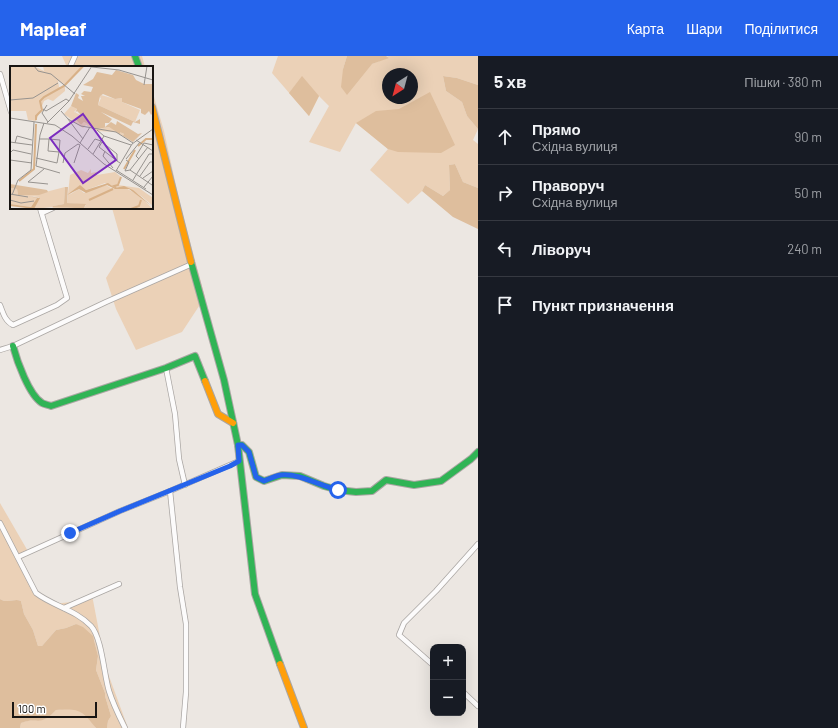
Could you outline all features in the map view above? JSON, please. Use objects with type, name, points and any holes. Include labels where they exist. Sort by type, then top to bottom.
[{"type":"main road","points":[[135,56],[139,66]]},
{"type":"main road","points":[[153,111],[192,264],[224,380],[238,445],[255,594],[266,628],[304,728]]},
{"type":"main road","points":[[13,346],[16,358],[29,386],[42,402],[51,406],[166,368],[195,356],[218,414],[228,422],[233,423]]},
{"type":"main road","points":[[238,445],[242,445],[249,452],[256,477],[264,481],[282,475],[300,476],[324,486],[338,490],[356,492],[372,491],[386,480],[414,484],[441,481],[472,459],[478,452]]},
{"type":"street","points":[[70,66],[75,56]]},
{"type":"street","points":[[0,74],[10,109]]},
{"type":"street","points":[[0,305],[6,319],[13,325],[57,305],[67,298],[40,209]]},
{"type":"street","points":[[42,214],[51,209]]},
{"type":"street","points":[[0,350],[13,346],[106,302],[192,264]]},
{"type":"street","points":[[166,368],[175,414],[179,459],[185,485]]},
{"type":"street","points":[[18,557],[120,511],[185,485],[239,461]]},
{"type":"street","points":[[170,491],[180,587],[186,624],[186,692],[183,728]]},
{"type":"street","points":[[0,523],[36,593],[42,598],[64,608],[92,627],[98,639],[109,691],[125,728]]},
{"type":"street","points":[[430,662],[399,635],[404,623],[436,591],[478,544]]},
{"type":"street","points":[[64,608],[119,584]]},
{"type":"street","points":[[466,695],[478,706]]},
{"type":"shaded area","points":[[62,56],[142,56],[145,66],[67,66]]},
{"type":"shaded area","points":[[278,56],[347,56],[343,69],[372,64],[389,57],[386,56],[478,56],[478,85],[457,78],[443,76],[446,91],[462,102],[467,116],[478,129],[473,140],[478,144],[478,188],[463,182],[455,164],[449,165],[450,190],[443,196],[425,185],[422,191],[408,204],[370,170],[388,149],[356,123],[340,152],[309,142],[329,106],[319,96],[309,116],[272,73]]},
{"type":"shaded area","points":[[347,56],[386,56],[389,58],[372,64],[347,95],[341,87],[343,69]]},
{"type":"shaded area","points":[[302,76],[319,96],[309,116],[289,93]]},
{"type":"shaded area","points":[[443,76],[457,78],[478,85],[478,129],[467,116],[462,102],[446,91]]},
{"type":"shaded area","points":[[430,92],[455,145],[441,153],[398,152],[388,149],[356,123],[376,111],[399,109],[408,104],[418,104],[418,99]]},
{"type":"shaded area","points":[[153,93],[164,131],[181,208],[205,297],[182,332],[136,350],[116,309],[106,278],[124,250],[112,209],[153,209]]},
{"type":"shaded area","points":[[455,164],[463,182],[478,188],[478,229],[453,217],[422,191],[425,185],[443,196],[450,190],[449,165]]},
{"type":"shaded area","points":[[0,503],[29,553],[21,558],[40,598],[52,604],[72,602],[92,595],[106,668],[128,728],[107,728],[108,721],[111,716],[105,693],[96,670],[98,656],[94,639],[76,624],[56,630],[42,646],[38,646],[33,630],[24,614],[21,601],[6,601],[0,599]]},
{"type":"shaded area","points":[[0,599],[6,601],[21,601],[24,614],[33,630],[38,646],[42,646],[56,630],[76,624],[83,627],[93,636],[98,656],[96,670],[105,693],[111,716],[108,721],[107,728],[96,728],[83,714],[70,709],[56,710],[46,719],[39,721],[27,721],[21,723],[20,728],[0,728]]},
{"type":"shaded area","points":[[74,708],[87,715],[96,728],[20,728],[21,723],[31,720],[42,720],[56,710]]},
{"type":"traffic: fast","points":[[135,56],[139,66]]},
{"type":"traffic: fast","points":[[191,262],[224,380],[238,445],[255,594],[280,664]]},
{"type":"traffic: fast","points":[[13,346],[21,369],[33,393],[42,403],[51,406],[166,368],[195,356],[205,381]]},
{"type":"traffic: fast","points":[[238,445],[242,445],[249,452],[256,477],[264,481],[282,475],[300,476],[324,486],[338,490],[356,492],[372,491],[386,480],[414,485],[441,481],[478,452]]},
{"type":"traffic: slow","points":[[153,111],[191,262]]},
{"type":"traffic: slow","points":[[205,381],[218,414],[233,423]]},
{"type":"traffic: slow","points":[[280,664],[304,728]]},
{"type":"route","points":[[70,533],[230,466],[239,461],[238,445],[242,445],[249,452],[256,477],[264,481],[282,475],[300,476],[338,490]]}]
